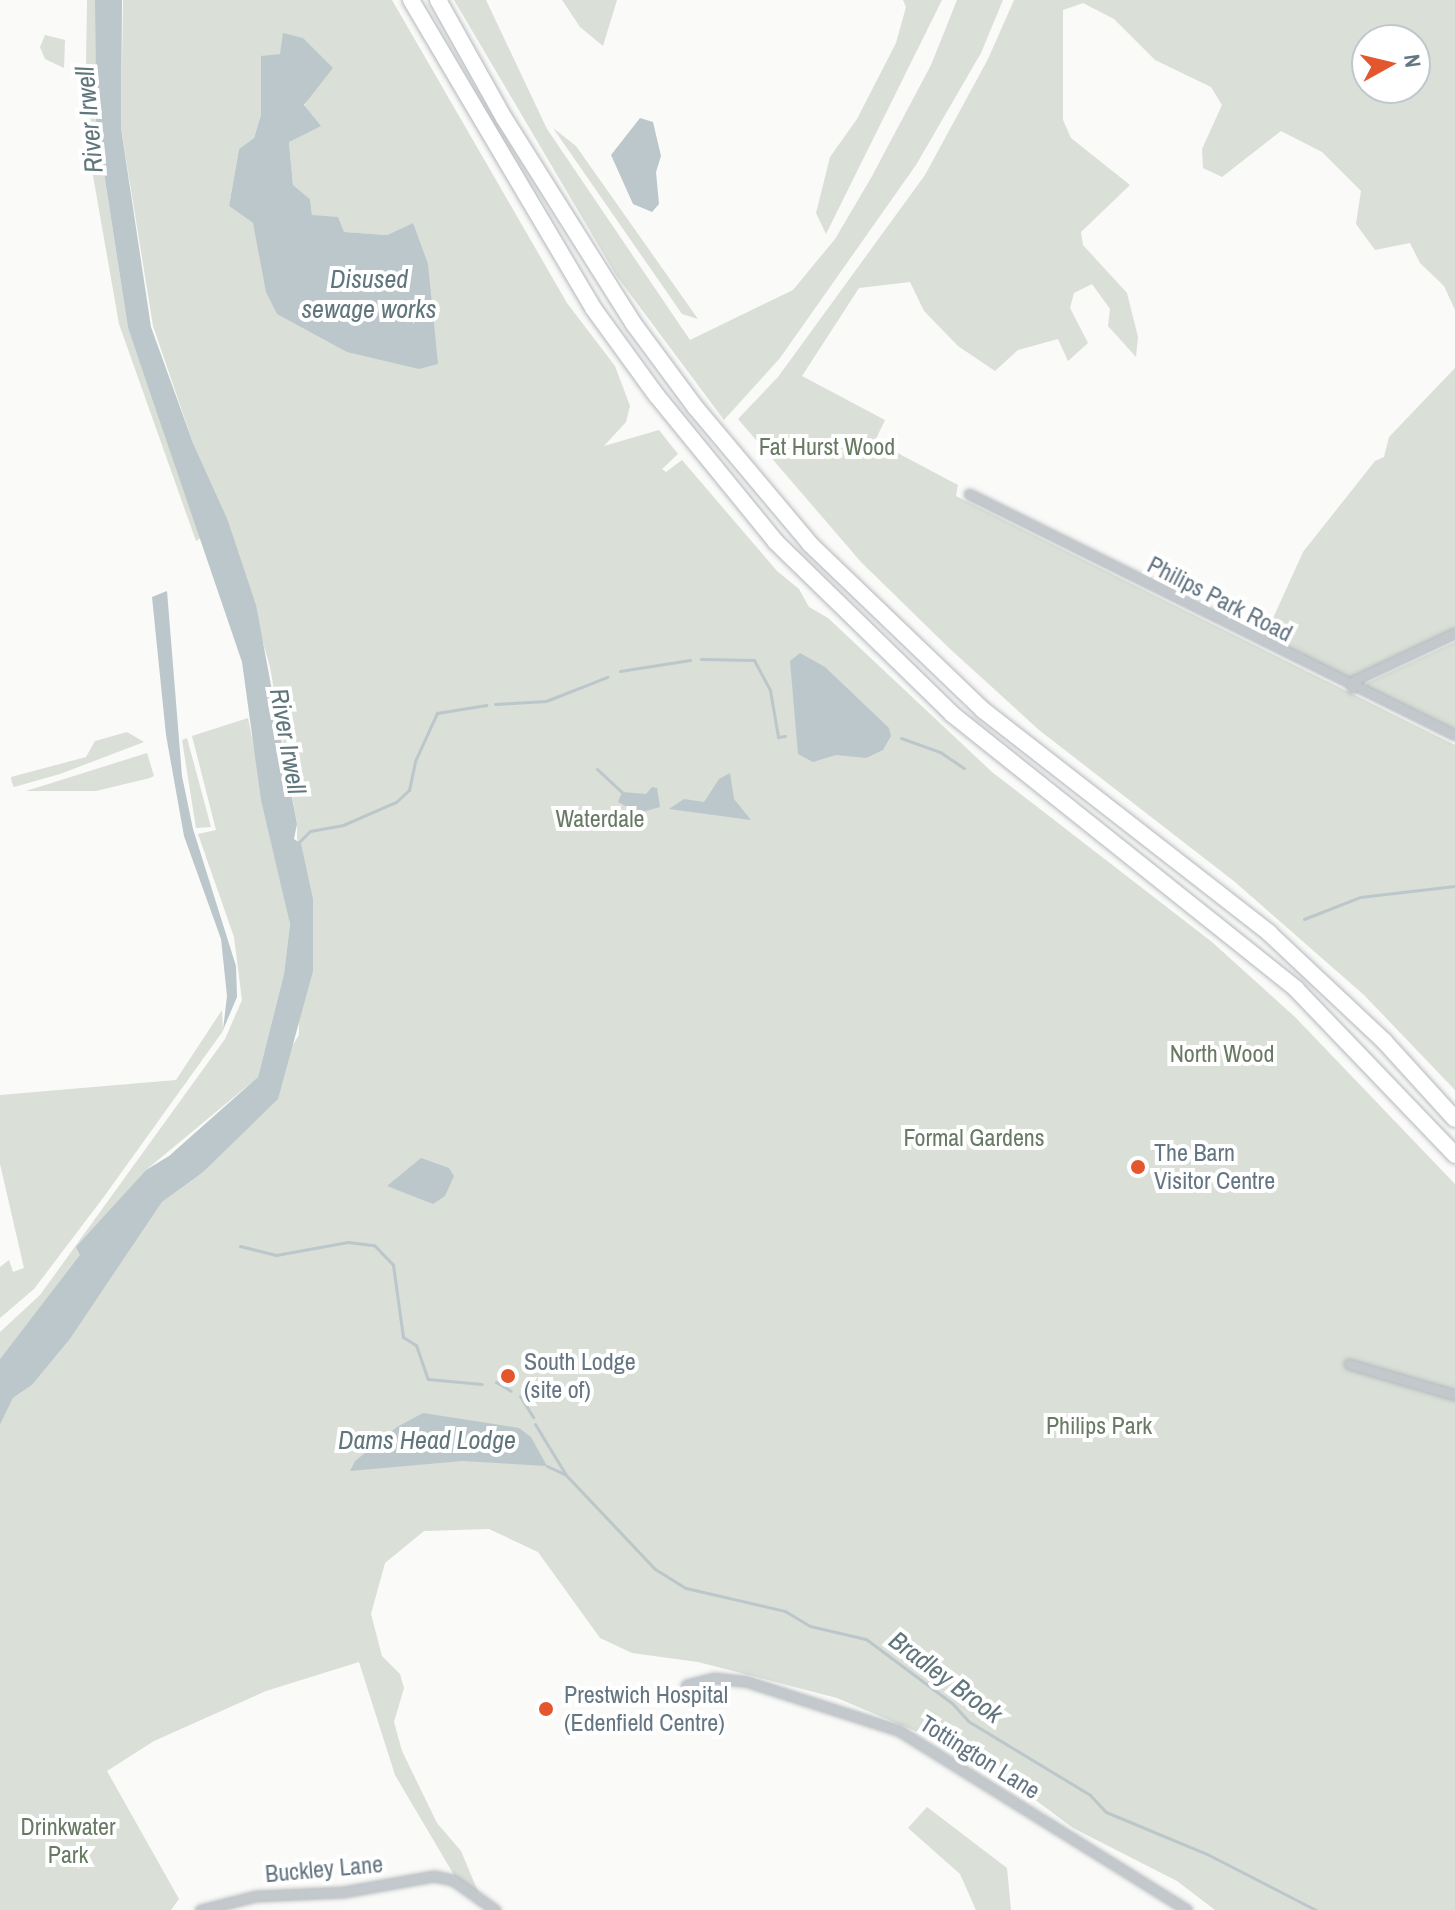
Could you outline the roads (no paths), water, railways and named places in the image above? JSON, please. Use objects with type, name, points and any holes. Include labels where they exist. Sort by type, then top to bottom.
[{"type":"highway","points":[[411,0],[593,308],[666,408],[776,542],[952,714],[1286,979],[1455,1155]]},
{"type":"highway","points":[[438,0],[504,118],[633,323],[696,408],[810,544],[983,710],[1269,933],[1366,1023],[1455,1119]]},
{"type":"street","name":"Philips Park Road","points":[[969,494],[1352,688],[1455,735]]},
{"type":"street","points":[[1352,688],[1355,680],[1455,633]]},
{"type":"street","points":[[1349,1364],[1455,1395]]},
{"type":"street","name":"Tottington Lane","points":[[686,1685],[714,1678],[745,1681],[898,1730],[1187,1910]]},
{"type":"street","name":"Buckley Lane","points":[[200,1910],[278,1893],[343,1892],[434,1876],[453,1880],[495,1910]]},
{"type":"water","points":[[95,0],[122,0],[121,128],[151,327],[193,443],[227,518],[256,605],[297,824],[294,839],[301,844],[313,899],[313,971],[278,1099],[202,1173],[162,1202],[70,1339],[32,1385],[13,1398],[0,1425],[0,1359],[80,1255],[76,1247],[146,1170],[169,1156],[258,1077],[284,974],[290,924],[261,800],[242,662],[128,328],[96,121]]},
{"type":"water","name":"Disused sewage works","points":[[283,33],[303,38],[333,68],[304,105],[321,126],[289,142],[293,185],[310,199],[312,215],[338,217],[344,232],[387,235],[413,223],[428,264],[438,364],[419,369],[347,352],[277,314],[266,292],[253,223],[229,206],[239,149],[254,138],[261,115],[261,56],[280,54]]},
{"type":"water","points":[[640,118],[653,122],[661,156],[656,172],[659,204],[652,212],[633,204],[611,155]]},
{"type":"water","points":[[167,591],[182,776],[193,829],[236,966],[237,997],[223,1030],[227,996],[221,939],[184,836],[166,735],[152,597]]},
{"type":"water","points":[[800,653],[825,667],[889,728],[891,736],[883,750],[866,758],[836,755],[813,762],[798,754],[790,661]]},
{"type":"water","points":[[730,773],[734,799],[751,820],[669,809],[684,799],[704,802],[719,779]]},
{"type":"water","points":[[652,787],[657,788],[660,807],[639,813],[618,802],[622,792],[646,794]]},
{"type":"water","points":[[421,1158],[449,1168],[454,1176],[445,1196],[433,1204],[387,1186]]},
{"type":"water","name":"Dams Head Lodge","points":[[423,1413],[519,1428],[531,1437],[547,1466],[462,1461],[350,1471],[355,1461],[397,1427]]},
{"type":"waterway","points":[[701,659],[754,660],[770,690],[778,737],[785,736]]},
{"type":"waterway","points":[[620,671],[690,660]]},
{"type":"waterway","points":[[495,704],[546,701],[607,677]]},
{"type":"waterway","points":[[297,844],[310,831],[343,825],[396,802],[409,790],[415,761],[437,713],[486,705]]},
{"type":"waterway","points":[[901,738],[940,752],[964,768]]},
{"type":"waterway","points":[[597,769],[622,792]]},
{"type":"waterway","points":[[1304,919],[1360,897],[1455,886]]},
{"type":"waterway","name":"Bradley Brook","points":[[240,1246],[276,1255],[348,1242],[374,1245],[393,1265],[403,1337],[416,1345],[428,1379],[482,1384]]},
{"type":"waterway","name":"Bradley Brook","points":[[496,1382],[511,1391]]},
{"type":"waterway","name":"Bradley Brook","points":[[520,1396],[533,1417]]},
{"type":"waterway","name":"Bradley Brook","points":[[535,1424],[566,1475],[655,1569],[686,1588],[785,1611],[810,1626],[866,1639],[952,1703],[968,1721],[1090,1795],[1106,1812],[1207,1854],[1316,1910]]},
{"type":"waterway","name":"Bradley Brook","points":[[547,1466],[566,1475]]},
{"type":"place","name":"The Barn Visitor Centre","points":[[1138,1167]]},
{"type":"place","name":"South Lodge (site of)","points":[[508,1376]]},
{"type":"place","name":"Prestwich Hospital (Edenfield Centre)","points":[[546,1709]]},
{"type":"water label","name":"River Irwell","points":[[89,120]]},
{"type":"water label","name":"River Irwell","points":[[288,741]]},
{"type":"park label","name":"Fat Hurst Wood","points":[[827,447]]},
{"type":"park label","name":"Waterdale","points":[[600,819]]},
{"type":"park label","name":"North Wood","points":[[1222,1054]]},
{"type":"park label","name":"Formal Gardens","points":[[974,1138]]},
{"type":"park label","name":"Philips Park","points":[[1099,1426]]},
{"type":"park label","name":"Drinkwater Park","points":[[68,1841]]}]
